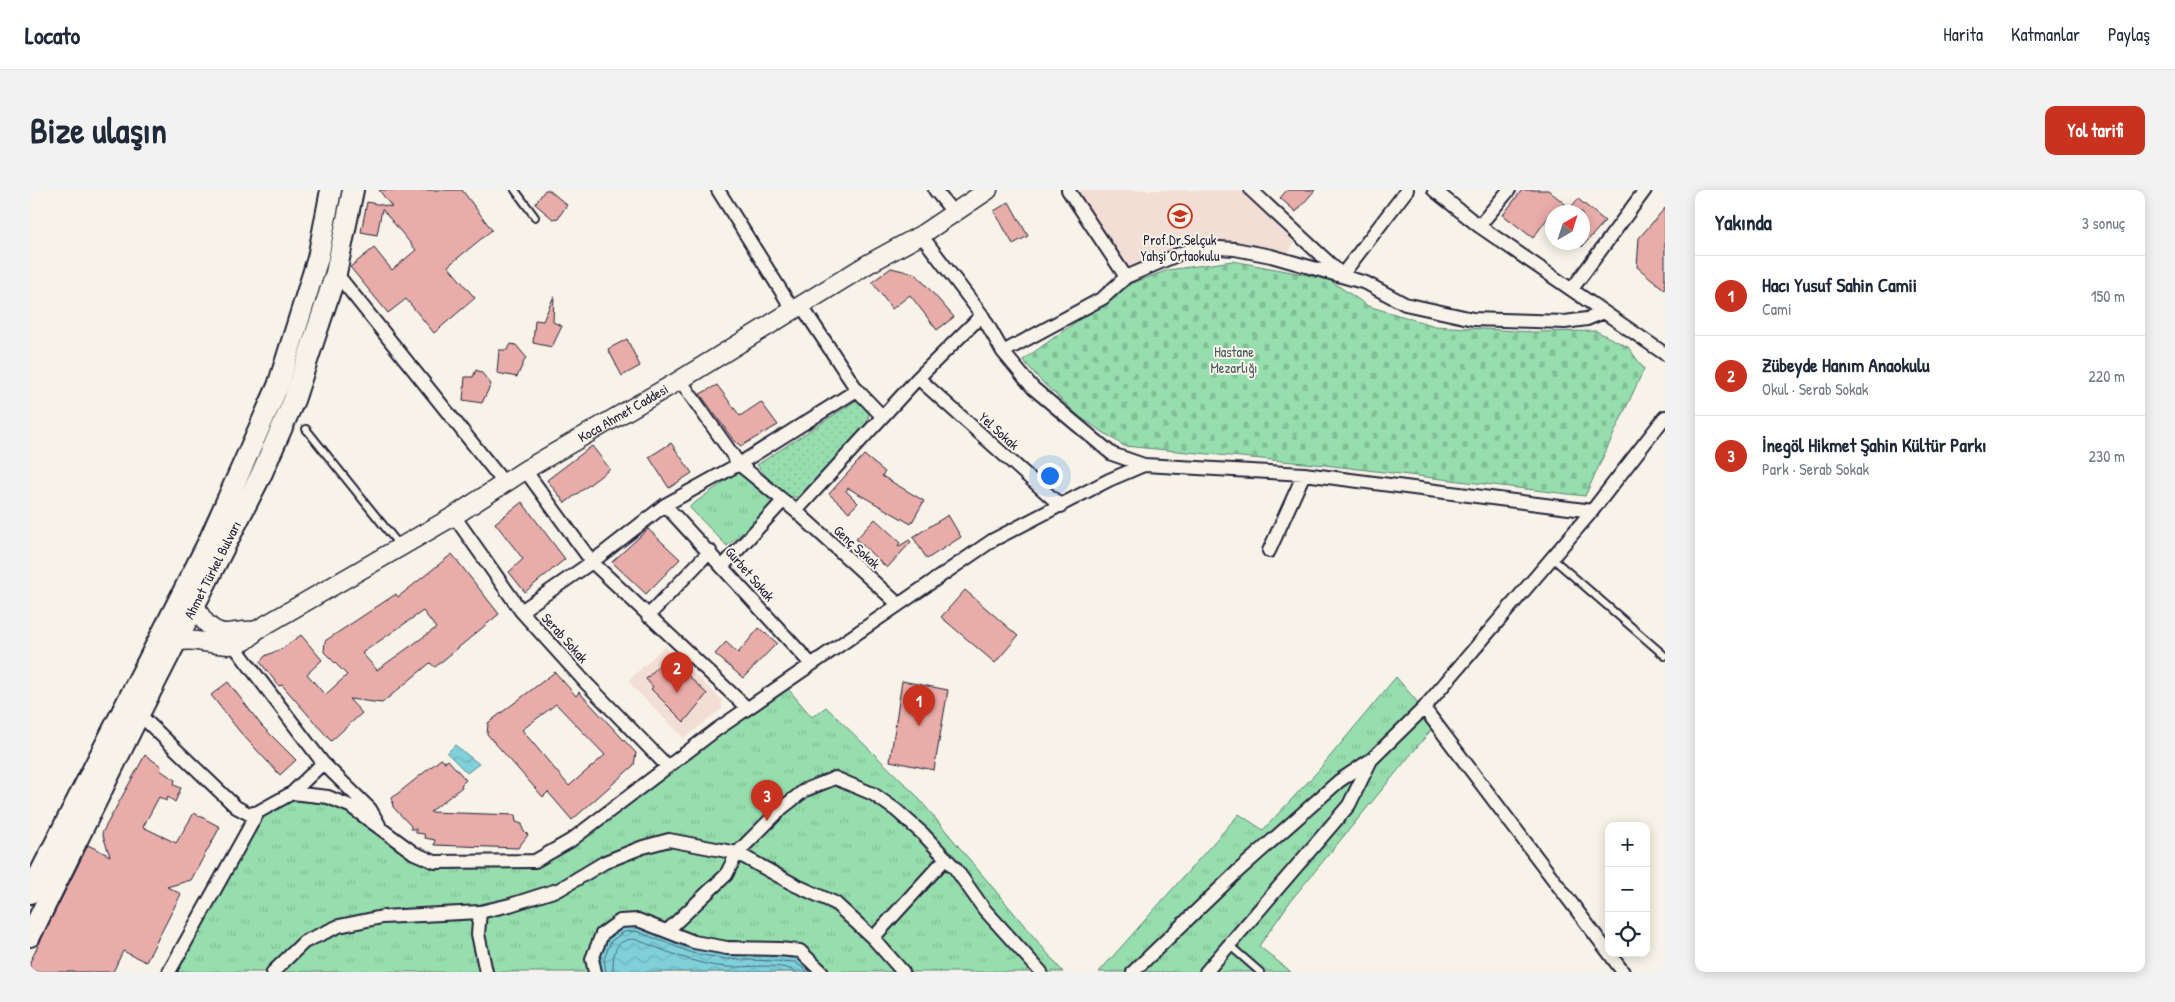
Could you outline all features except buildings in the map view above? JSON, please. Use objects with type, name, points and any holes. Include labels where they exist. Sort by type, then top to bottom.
[{"type":"main road","name":"Ahmet Türkel Bulvarı","points":[[30,892],[204,551],[278,386],[318,258],[331,190]]},
{"type":"main road","name":"Ahmet Türkel Bulvarı","points":[[30,936],[194,603],[260,475],[294,400],[336,273],[353,190]]},
{"type":"street","points":[[718,190],[797,307],[857,390],[882,416]]},
{"type":"street","points":[[935,190],[952,212]]},
{"type":"street","name":"Koca Ahmet Caddesi","points":[[230,640],[250,640],[255,631],[454,516],[525,470],[680,380],[797,307],[921,235],[952,212],[988,190]]},
{"type":"street","points":[[1068,190],[1126,277]]},
{"type":"street","points":[[1251,190],[1342,275]]},
{"type":"street","points":[[1342,275],[1407,190]]},
{"type":"street","points":[[1434,190],[1479,226],[1665,354]]},
{"type":"street","points":[[1572,289],[1645,190]]},
{"type":"street","points":[[1479,226],[1506,191]]},
{"type":"street","points":[[921,235],[982,315],[1003,352],[1033,388],[1112,454],[1144,465],[1304,474],[1592,511]]},
{"type":"street","points":[[1003,352],[1103,298],[1126,277],[1184,252],[1204,247],[1235,249],[1271,256],[1321,272],[1342,275],[1366,283],[1405,304],[1473,320],[1565,322],[1587,319],[1604,312]]},
{"type":"street","points":[[336,273],[505,484]]},
{"type":"street","points":[[796,511],[918,378],[982,315]]},
{"type":"street","name":"Yel Sokak","points":[[918,378],[1061,506]]},
{"type":"street","name":"Genç Sokak","points":[[680,380],[739,464],[782,502],[796,511],[898,604]]},
{"type":"street","points":[[521,611],[592,562],[665,504],[739,464],[857,390]]},
{"type":"street","points":[[1133,972],[1238,870],[1339,782],[1372,759],[1424,708],[1592,511],[1665,417]]},
{"type":"street","points":[[292,793],[328,797],[350,806],[414,853],[435,862],[535,861],[570,841],[716,730],[993,540],[1109,480],[1144,465]]},
{"type":"street","points":[[525,470],[592,562],[747,708]]},
{"type":"street","points":[[1269,551],[1304,474]]},
{"type":"street","points":[[722,567],[782,502]]},
{"type":"street","name":"Gurbet Sokak","points":[[665,504],[710,551],[722,567],[811,664]]},
{"type":"street","name":"Serab Sokak","points":[[454,516],[521,611],[586,683],[668,767]]},
{"type":"street","points":[[648,616],[710,551]]},
{"type":"street","points":[[194,603],[199,616],[210,627],[230,640],[323,763],[370,809],[382,829]]},
{"type":"street","points":[[176,641],[230,640]]},
{"type":"street","points":[[1424,708],[1605,948]]},
{"type":"street","points":[[139,714],[236,807],[249,814],[258,812],[292,793],[323,763]]},
{"type":"street","points":[[1206,972],[1348,805],[1372,759]]},
{"type":"street","points":[[667,932],[726,875],[737,853],[782,808],[805,790],[835,778],[873,794],[896,810],[955,868],[984,909],[1040,972]]},
{"type":"street","points":[[169,972],[258,812]]},
{"type":"street","points":[[273,972],[304,942],[339,926],[382,917],[480,912],[510,905],[560,889],[606,862],[643,847],[669,840],[737,853],[835,903],[873,938],[903,972]]},
{"type":"street","points":[[873,938],[946,858]]},
{"type":"street","points":[[480,912],[478,934],[486,972]]},
{"type":"street","points":[[595,972],[592,958],[602,934],[620,921],[638,920],[694,942],[727,948],[779,948],[800,952],[817,965],[822,972]]},
{"type":"street","points":[[1612,957],[1623,972]]},
{"type":"lane","points":[[515,190],[535,217]]},
{"type":"lane","points":[[306,429],[401,547]]},
{"type":"lane","points":[[1552,558],[1665,656]]},
{"type":"lane","points":[[1228,944],[1260,972]]},
{"type":"shaded area","name":"Prof.Dr.Selçuk Yahşi Ortaokulu","points":[[1076,190],[1240,190],[1294,242],[1289,253],[1235,243],[1183,245],[1127,267]]},
{"type":"shaded area","points":[[665,646],[722,700],[722,709],[684,738],[633,687],[629,680]]},
{"type":"green space","name":"Hastane Mezarlığı","points":[[1233,261],[1328,279],[1368,306],[1435,326],[1532,332],[1596,331],[1628,347],[1644,369],[1585,496],[1325,465],[1124,446],[1080,417],[1041,381],[1023,360],[1127,285],[1168,270]]},
{"type":"green space","points":[[857,400],[869,414],[867,423],[805,495],[798,497],[784,494],[757,465]]},
{"type":"green space","points":[[736,473],[747,478],[758,487],[768,498],[773,508],[727,546],[689,507]]},
{"type":"green space","points":[[1396,677],[1436,724],[1292,899],[1259,946],[1291,972],[1099,972],[1239,814],[1263,830],[1318,771]]},
{"type":"green space","points":[[783,683],[812,717],[826,707],[915,794],[1063,972],[169,972],[258,812],[292,793],[328,797],[435,862],[535,861]]},
{"type":"water","points":[[455,745],[479,764],[467,773],[447,753]]},
{"type":"water","points":[[620,921],[694,942],[800,951],[822,972],[595,972],[602,934]]},
{"type":"place","name":"Prof.Dr.Selçuk Yahşi Ortaokulu","points":[[1180,216]]},
{"type":"place","name":"Zübeyde Hanım Anaokulu","points":[[677,693]]},
{"type":"place","name":"Hacı Yusuf Sahin Camii","points":[[919,726]]},
{"type":"place","name":"İnegöl Hikmet Şahin Kültür Parkı","points":[[767,821]]}]
